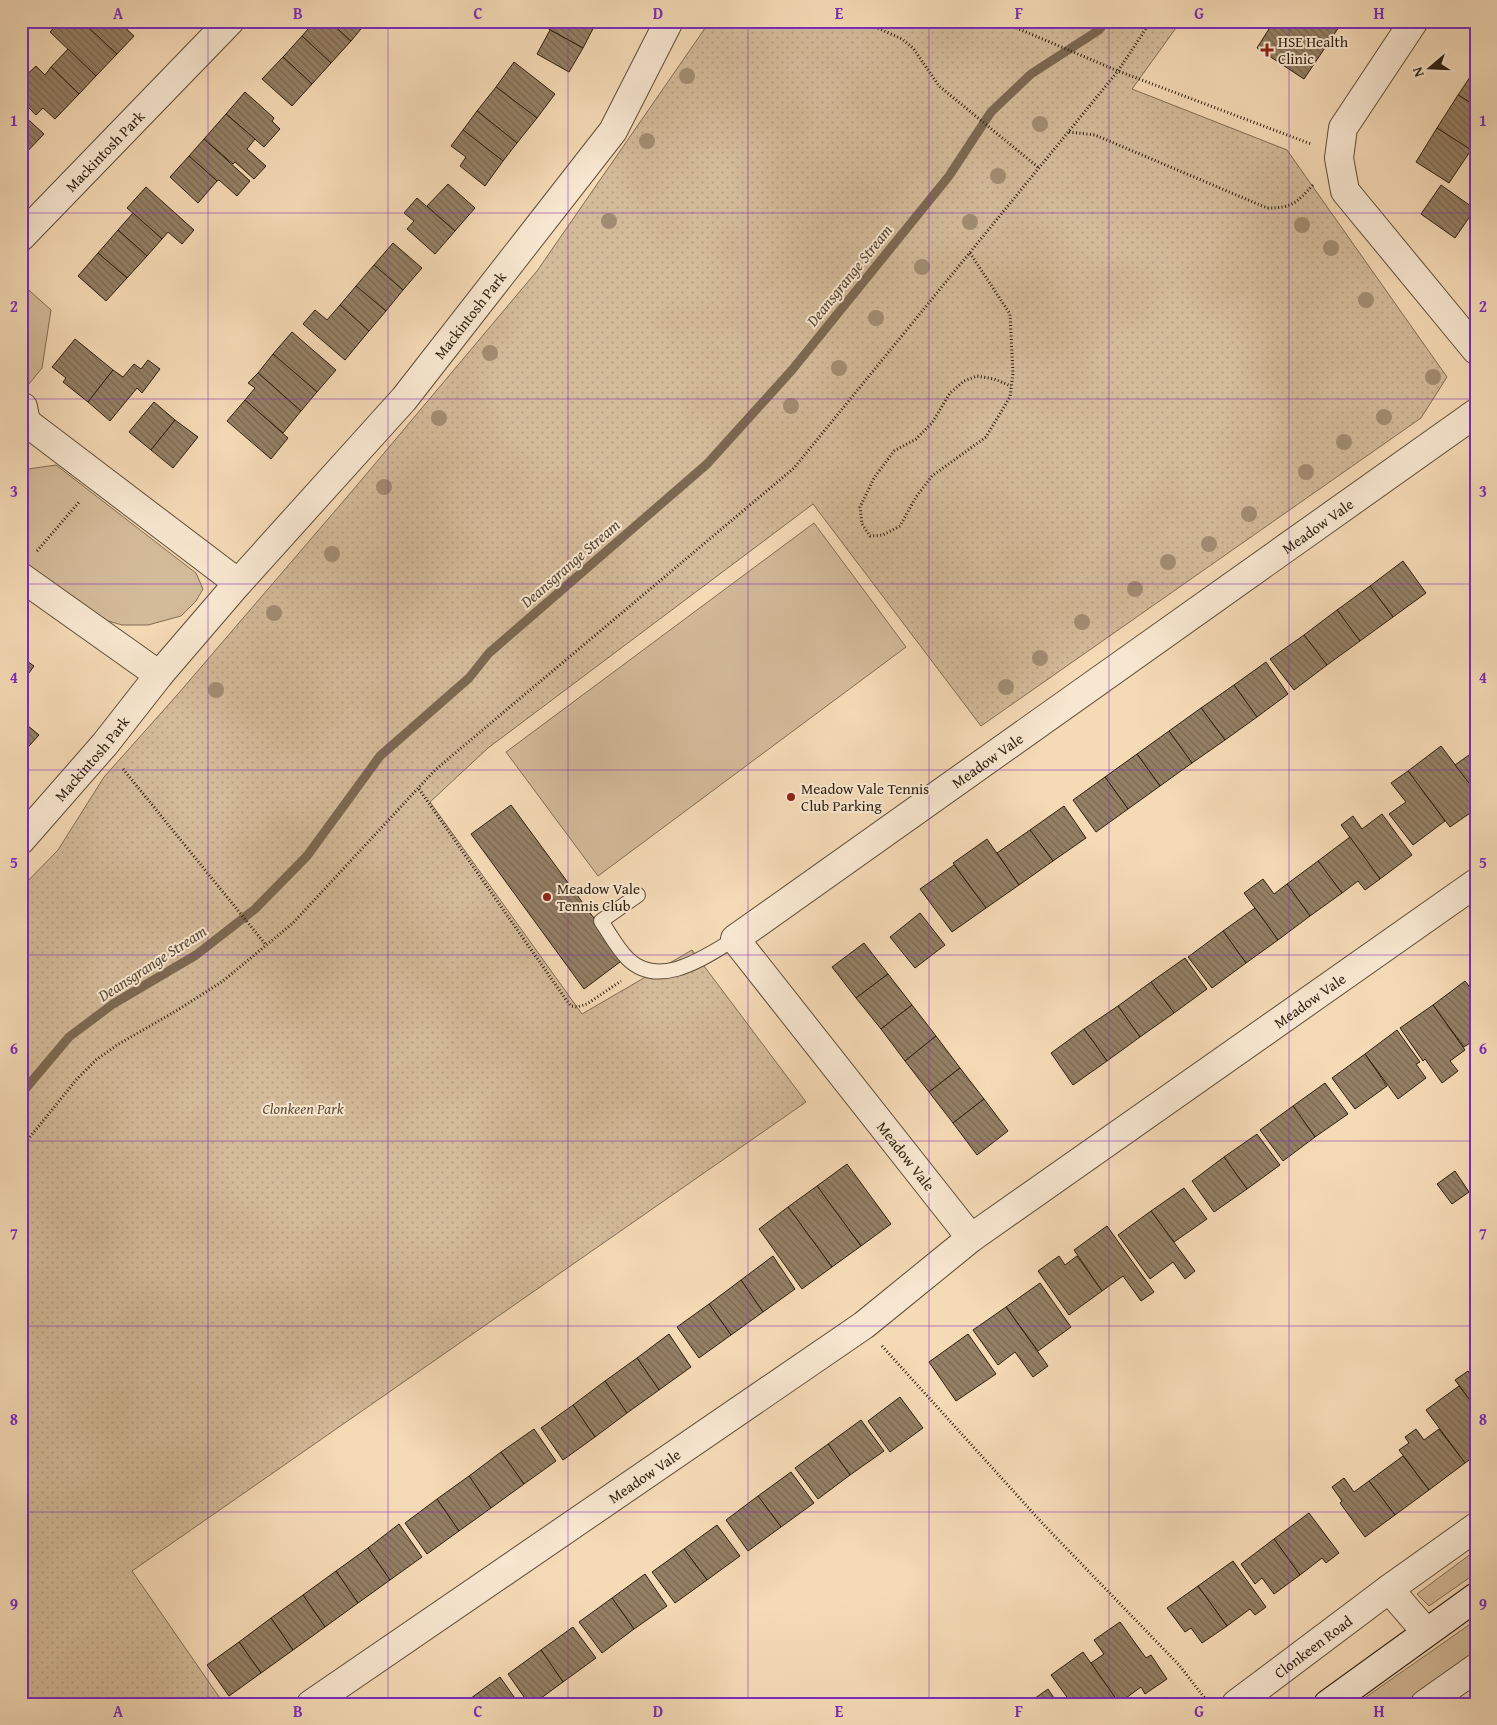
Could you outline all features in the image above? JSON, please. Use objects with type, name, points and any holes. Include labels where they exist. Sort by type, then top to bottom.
[{"type":"street","name":"Mackintosh Park","points":[[21,237],[230,21]]},
{"type":"street","name":"Mackintosh Park","points":[[21,840],[238,584],[404,399],[613,131],[669,21]]},
{"type":"street","points":[[1414,21],[1343,128],[1339,158],[1345,191],[1476,350]]},
{"type":"street","points":[[23,407],[26,422],[238,584]]},
{"type":"street","name":"Meadow Vale","points":[[971,1238],[735,940],[1476,413]]},
{"type":"street","points":[[21,578],[159,675]]},
{"type":"street","name":"Meadow Vale","points":[[311,1704],[864,1325],[971,1238],[1476,883]]},
{"type":"street","name":"Clonkeen Road","points":[[1236,1704],[1389,1589],[1476,1527]]},
{"type":"street","points":[[1389,1589],[1426,1632]]},
{"type":"street","points":[[1328,1704],[1476,1597]]},
{"type":"street","points":[[1425,1704],[1476,1668]]},
{"type":"lane","points":[[638,895],[601,921],[629,960],[642,968],[664,970],[683,967],[735,940]]},
{"type":"path","points":[[862,21],[902,39],[913,48],[939,86],[1039,168]]},
{"type":"path","points":[[1000,21],[1118,71],[1301,139],[1339,158],[1296,202],[1283,208],[1267,208],[1095,135],[1069,132]]},
{"type":"path","points":[[21,1148],[76,1079],[96,1060],[117,1045],[223,981],[266,946],[293,923],[435,770],[794,468],[1118,71],[1151,21]]},
{"type":"path","points":[[970,253],[1010,314],[1013,373],[1012,386],[1010,397],[986,436],[932,476],[916,497],[900,526],[883,535],[870,536],[862,524],[860,507],[874,478],[894,450],[916,439],[932,423],[950,393],[964,381],[977,376],[994,379],[1012,386]]},
{"type":"path","points":[[34,553],[100,479]]},
{"type":"path","points":[[104,744],[146,799],[266,946]]},
{"type":"path","points":[[419,789],[572,1006],[577,1007],[587,1004],[642,968]]},
{"type":"path","points":[[864,1325],[1037,1518],[1179,1665],[1209,1704]]},
{"type":"green space","name":"Clonkeen Park","points":[[710,21],[1181,21],[1132,89],[1287,150],[1447,377],[1421,418],[981,726],[813,504],[488,748],[430,802],[582,1014],[692,950],[806,1102],[132,1571],[224,1704],[21,1704],[21,888],[58,850],[104,777],[178,694],[353,490],[537,271]]},
{"type":"green space","points":[[21,283],[51,310],[42,368],[21,394]]},
{"type":"green space","points":[[21,462],[28,469],[56,465],[196,573],[203,589],[196,601],[181,616],[148,625],[122,625],[105,620],[21,562]]},
{"type":"green space","points":[[814,523],[906,647],[598,876],[506,752]]},
{"type":"green space","points":[[1476,1550],[1476,1573],[1429,1606],[1417,1594]]},
{"type":"green space","points":[[1476,1620],[1476,1666],[1421,1704],[1356,1704]]},
{"type":"building","points":[[60,21],[82,21],[117,54],[96,76],[50,32]]},
{"type":"building","points":[[96,21],[118,21],[134,36],[117,54],[89,28]]},
{"type":"building","points":[[315,21],[329,21],[351,41],[331,63],[302,36]]},
{"type":"building","points":[[329,21],[366,21],[366,23],[351,41]]},
{"type":"building","points":[[541,21],[597,21],[583,48],[540,24]]},
{"type":"building","points":[[1274,21],[1343,21],[1304,79],[1257,48]]},
{"type":"building","points":[[550,30],[583,48],[569,72],[537,54]]},
{"type":"building","points":[[302,36],[331,63],[312,84],[283,57]]},
{"type":"building","points":[[68,49],[96,76],[79,94],[51,67]]},
{"type":"building","points":[[283,57],[312,84],[292,106],[262,79]]},
{"type":"building","points":[[514,62],[555,94],[537,118],[496,87]]},
{"type":"building","points":[[36,66],[45,75],[51,67],[79,94],[55,119],[43,108],[36,115],[21,100],[21,80]]},
{"type":"building","points":[[1476,68],[1476,106],[1458,95]]},
{"type":"building","points":[[496,87],[537,118],[517,143],[477,111]]},
{"type":"building","points":[[245,92],[274,118],[272,121],[280,129],[264,147],[226,114]]},
{"type":"building","points":[[1458,95],[1476,106],[1476,142],[1471,150],[1437,128]]},
{"type":"building","points":[[477,111],[517,143],[503,161],[463,130]]},
{"type":"building","points":[[21,113],[44,134],[21,158]]},
{"type":"building","points":[[226,114],[255,139],[247,149],[266,166],[254,179],[204,139]]},
{"type":"building","points":[[1437,128],[1471,150],[1449,183],[1416,162]]},
{"type":"building","points":[[463,130],[503,161],[485,186],[460,166],[466,157],[451,146]]},
{"type":"building","points":[[204,139],[250,181],[237,196],[189,156]]},
{"type":"building","points":[[189,156],[217,181],[198,203],[170,177]]},
{"type":"building","points":[[448,184],[475,208],[455,231],[427,206]]},
{"type":"building","points":[[1441,185],[1475,209],[1455,238],[1421,214]]},
{"type":"building","points":[[146,187],[194,230],[182,244],[168,232],[162,239],[127,208]]},
{"type":"building","points":[[417,198],[455,231],[435,254],[407,229],[414,221],[404,213]]},
{"type":"building","points":[[133,213],[162,239],[147,256],[118,230]]},
{"type":"building","points":[[118,230],[147,256],[127,278],[98,253]]},
{"type":"building","points":[[393,243],[422,268],[403,290],[374,265]]},
{"type":"building","points":[[98,253],[127,278],[106,301],[78,276]]},
{"type":"building","points":[[374,265],[403,290],[386,311],[356,286]]},
{"type":"building","points":[[356,286],[386,311],[369,331],[340,305]]},
{"type":"building","points":[[340,305],[369,331],[345,360],[303,324],[315,310],[327,320]]},
{"type":"building","points":[[292,332],[336,370],[317,392],[273,354]]},
{"type":"building","points":[[75,339],[113,370],[88,402],[63,382],[66,378],[52,367]]},
{"type":"building","points":[[273,354],[317,392],[301,411],[258,373]]},
{"type":"building","points":[[148,360],[160,369],[142,393],[137,388],[110,421],[88,402],[113,370],[123,377],[134,364],[141,369]]},
{"type":"building","points":[[258,373],[301,411],[283,433],[245,400],[255,388],[248,383]]},
{"type":"building","points":[[245,400],[288,438],[271,459],[227,421]]},
{"type":"building","points":[[154,402],[175,420],[151,450],[129,432]]},
{"type":"building","points":[[175,420],[198,437],[173,468],[151,450]]},
{"type":"building","points":[[1403,561],[1426,593],[1393,617],[1370,586]]},
{"type":"building","points":[[1370,586],[1393,617],[1360,641],[1337,610]]},
{"type":"building","points":[[1337,610],[1360,641],[1327,665],[1304,635]]},
{"type":"building","points":[[1304,635],[1327,665],[1294,690],[1270,659]]},
{"type":"building","points":[[21,657],[34,666],[21,684]]},
{"type":"building","points":[[1266,662],[1288,694],[1257,717],[1234,685]]},
{"type":"building","points":[[1234,685],[1257,717],[1225,740],[1201,708]]},
{"type":"building","points":[[1201,708],[1225,740],[1192,763],[1169,731]]},
{"type":"building","points":[[21,720],[39,735],[21,755]]},
{"type":"building","points":[[1169,731],[1192,763],[1160,786],[1137,754]]},
{"type":"building","points":[[1441,746],[1476,792],[1476,809],[1450,827],[1408,771]]},
{"type":"building","points":[[1476,750],[1476,792],[1455,765]]},
{"type":"building","points":[[1137,754],[1160,786],[1128,809],[1105,777]]},
{"type":"building","points":[[1408,771],[1445,821],[1413,845],[1389,814],[1406,802],[1391,783]]},
{"type":"building","points":[[1105,777],[1128,809],[1096,832],[1073,800]]},
{"type":"building","name":"Meadow Vale Tennis Club","points":[[511,805],[624,959],[584,989],[471,834]]},
{"type":"building","points":[[1064,806],[1086,838],[1053,861],[1030,830]]},
{"type":"building","points":[[1382,814],[1412,855],[1380,879],[1341,825],[1353,816],[1362,829]]},
{"type":"building","points":[[1030,830],[1053,861],[1019,885],[997,853]]},
{"type":"building","points":[[1350,837],[1380,879],[1365,890],[1358,881],[1342,893],[1318,861]]},
{"type":"building","points":[[987,839],[1019,885],[986,908],[953,863]]},
{"type":"building","points":[[1318,861],[1342,893],[1310,916],[1287,884]]},
{"type":"building","points":[[954,865],[986,908],[952,932],[920,889]]},
{"type":"building","points":[[1263,879],[1274,894],[1287,884],[1310,916],[1278,940],[1244,893]]},
{"type":"building","points":[[1255,908],[1278,940],[1246,963],[1223,931]]},
{"type":"building","points":[[920,913],[945,945],[915,968],[890,937]]},
{"type":"building","points":[[1223,931],[1246,963],[1212,988],[1188,957]]},
{"type":"building","points":[[864,943],[888,974],[856,998],[832,967]]},
{"type":"building","points":[[1185,958],[1207,989],[1174,1013],[1151,982]]},
{"type":"building","points":[[888,974],[912,1005],[881,1029],[856,998]]},
{"type":"building","points":[[1465,981],[1476,995],[1476,1021],[1471,1024],[1476,1031],[1476,1039],[1464,1047],[1433,1005]]},
{"type":"building","points":[[1151,982],[1174,1013],[1140,1037],[1118,1006]]},
{"type":"building","points":[[912,1005],[936,1036],[905,1061],[881,1029]]},
{"type":"building","points":[[1433,1005],[1465,1050],[1450,1061],[1458,1071],[1442,1083],[1425,1059],[1423,1061],[1400,1028]]},
{"type":"building","points":[[1118,1006],[1140,1037],[1107,1061],[1084,1029]]},
{"type":"building","points":[[1084,1029],[1107,1061],[1073,1085],[1051,1053]]},
{"type":"building","points":[[1397,1030],[1420,1062],[1416,1064],[1426,1078],[1398,1099],[1365,1054]]},
{"type":"building","points":[[936,1036],[960,1068],[929,1092],[905,1061]]},
{"type":"building","points":[[1365,1054],[1387,1086],[1355,1109],[1332,1078]]},
{"type":"building","points":[[960,1068],[984,1099],[953,1123],[929,1092]]},
{"type":"building","points":[[1325,1083],[1348,1114],[1315,1137],[1293,1106]]},
{"type":"building","points":[[984,1099],[1008,1131],[977,1155],[953,1123]]},
{"type":"building","points":[[1293,1106],[1315,1137],[1283,1161],[1260,1130]]},
{"type":"building","points":[[1257,1134],[1280,1165],[1247,1189],[1224,1157]]},
{"type":"building","points":[[1224,1157],[1247,1189],[1214,1212],[1192,1181]]},
{"type":"building","points":[[847,1164],[891,1224],[861,1246],[817,1186]]},
{"type":"building","points":[[1455,1171],[1469,1192],[1452,1204],[1437,1184]]},
{"type":"building","points":[[817,1186],[861,1246],[832,1267],[788,1207]]},
{"type":"building","points":[[1184,1188],[1207,1219],[1174,1242],[1151,1211]]},
{"type":"building","points":[[788,1207],[832,1267],[802,1289],[759,1229]]},
{"type":"building","points":[[1151,1211],[1195,1271],[1185,1279],[1173,1262],[1150,1279],[1118,1235]]},
{"type":"building","points":[[1107,1226],[1154,1292],[1141,1301],[1123,1276],[1102,1291],[1074,1250]]},
{"type":"building","points":[[773,1256],[795,1289],[763,1312],[741,1280]]},
{"type":"building","points":[[1059,1256],[1065,1265],[1077,1256],[1102,1291],[1069,1315],[1038,1271]]},
{"type":"building","points":[[741,1280],[763,1312],[731,1335],[709,1304]]},
{"type":"building","points":[[1040,1283],[1071,1327],[1038,1351],[1006,1307]]},
{"type":"building","points":[[709,1304],[731,1335],[699,1358],[677,1327]]},
{"type":"building","points":[[1006,1307],[1048,1366],[1033,1377],[1015,1352],[998,1365],[973,1330]]},
{"type":"building","points":[[669,1334],[691,1367],[659,1390],[637,1358]]},
{"type":"building","points":[[968,1334],[996,1374],[956,1401],[929,1362]]},
{"type":"building","points":[[637,1358],[659,1390],[627,1413],[605,1381]]},
{"type":"building","points":[[1468,1371],[1476,1382],[1476,1408],[1455,1380]]},
{"type":"building","points":[[605,1381],[627,1413],[595,1437],[573,1405]]},
{"type":"building","points":[[1459,1386],[1476,1408],[1476,1455],[1465,1463],[1426,1410]]},
{"type":"building","points":[[900,1397],[923,1428],[890,1452],[868,1421]]},
{"type":"building","points":[[573,1405],[595,1437],[563,1460],[541,1428]]},
{"type":"building","points":[[861,1420],[884,1451],[850,1475],[828,1444]]},
{"type":"building","points":[[534,1429],[556,1461],[524,1484],[501,1452]]},
{"type":"building","points":[[1416,1429],[1424,1440],[1439,1429],[1465,1463],[1429,1490],[1399,1450],[1409,1443],[1405,1437]]},
{"type":"building","points":[[828,1444],[850,1475],[818,1499],[795,1468]]},
{"type":"building","points":[[501,1452],[524,1484],[491,1508],[469,1476]]},
{"type":"building","points":[[1403,1456],[1429,1490],[1395,1515],[1369,1481]]},
{"type":"building","points":[[791,1472],[814,1503],[781,1527],[758,1496]]},
{"type":"building","points":[[469,1476],[491,1508],[459,1531],[437,1499]]},
{"type":"building","points":[[1344,1478],[1354,1492],[1369,1481],[1395,1515],[1365,1537],[1340,1503],[1342,1501],[1332,1487]]},
{"type":"building","points":[[758,1496],[781,1527],[748,1551],[726,1520]]},
{"type":"building","points":[[437,1499],[459,1531],[427,1554],[405,1523]]},
{"type":"building","points":[[1309,1513],[1339,1553],[1326,1563],[1322,1558],[1300,1575],[1274,1539]]},
{"type":"building","points":[[399,1524],[422,1557],[390,1580],[368,1548]]},
{"type":"building","points":[[717,1525],[740,1556],[707,1580],[684,1549]]},
{"type":"building","points":[[1274,1539],[1300,1575],[1274,1594],[1262,1578],[1255,1584],[1241,1564]]},
{"type":"building","points":[[368,1548],[390,1580],[358,1603],[336,1571]]},
{"type":"building","points":[[684,1549],[707,1580],[675,1603],[652,1572]]},
{"type":"building","points":[[1233,1561],[1266,1607],[1255,1615],[1250,1609],[1227,1626],[1198,1586]]},
{"type":"building","points":[[336,1571],[358,1603],[325,1627],[303,1595]]},
{"type":"building","points":[[645,1574],[667,1606],[634,1629],[612,1598]]},
{"type":"building","points":[[1198,1586],[1227,1626],[1202,1643],[1191,1628],[1185,1632],[1167,1608]]},
{"type":"building","points":[[303,1595],[325,1627],[293,1650],[271,1618]]},
{"type":"building","points":[[612,1598],[634,1629],[602,1653],[579,1622]]},
{"type":"building","points":[[271,1618],[293,1650],[261,1673],[239,1642]]},
{"type":"building","points":[[1120,1622],[1146,1658],[1151,1655],[1167,1679],[1145,1694],[1141,1687],[1119,1703],[1091,1663],[1104,1654],[1094,1640]]},
{"type":"building","points":[[573,1627],[596,1658],[563,1682],[541,1650]]},
{"type":"building","points":[[239,1642],[261,1673],[229,1696],[207,1665]]},
{"type":"building","points":[[541,1650],[563,1682],[533,1704],[529,1704],[508,1674]]},
{"type":"building","points":[[1083,1652],[1118,1704],[1072,1704],[1051,1675]]},
{"type":"building","points":[[500,1677],[519,1704],[469,1704],[467,1701]]},
{"type":"building","points":[[1048,1689],[1058,1704],[1033,1704],[1031,1701]]},
{"type":"waterway","name":"Deansgrange Stream","points":[[21,1094],[69,1037],[113,1004],[196,955],[255,909],[307,856],[380,756],[469,678],[489,653],[707,464],[792,370],[949,176],[991,112],[1031,74],[1099,30],[1106,21]]},
{"type":"place","name":"HSE Health Clinic","points":[[1267,50]]},
{"type":"place","name":"Meadow Vale Tennis Club Parking","points":[[791,797]]},
{"type":"place","name":"Meadow Vale Tennis Club","points":[[547,897]]}]
